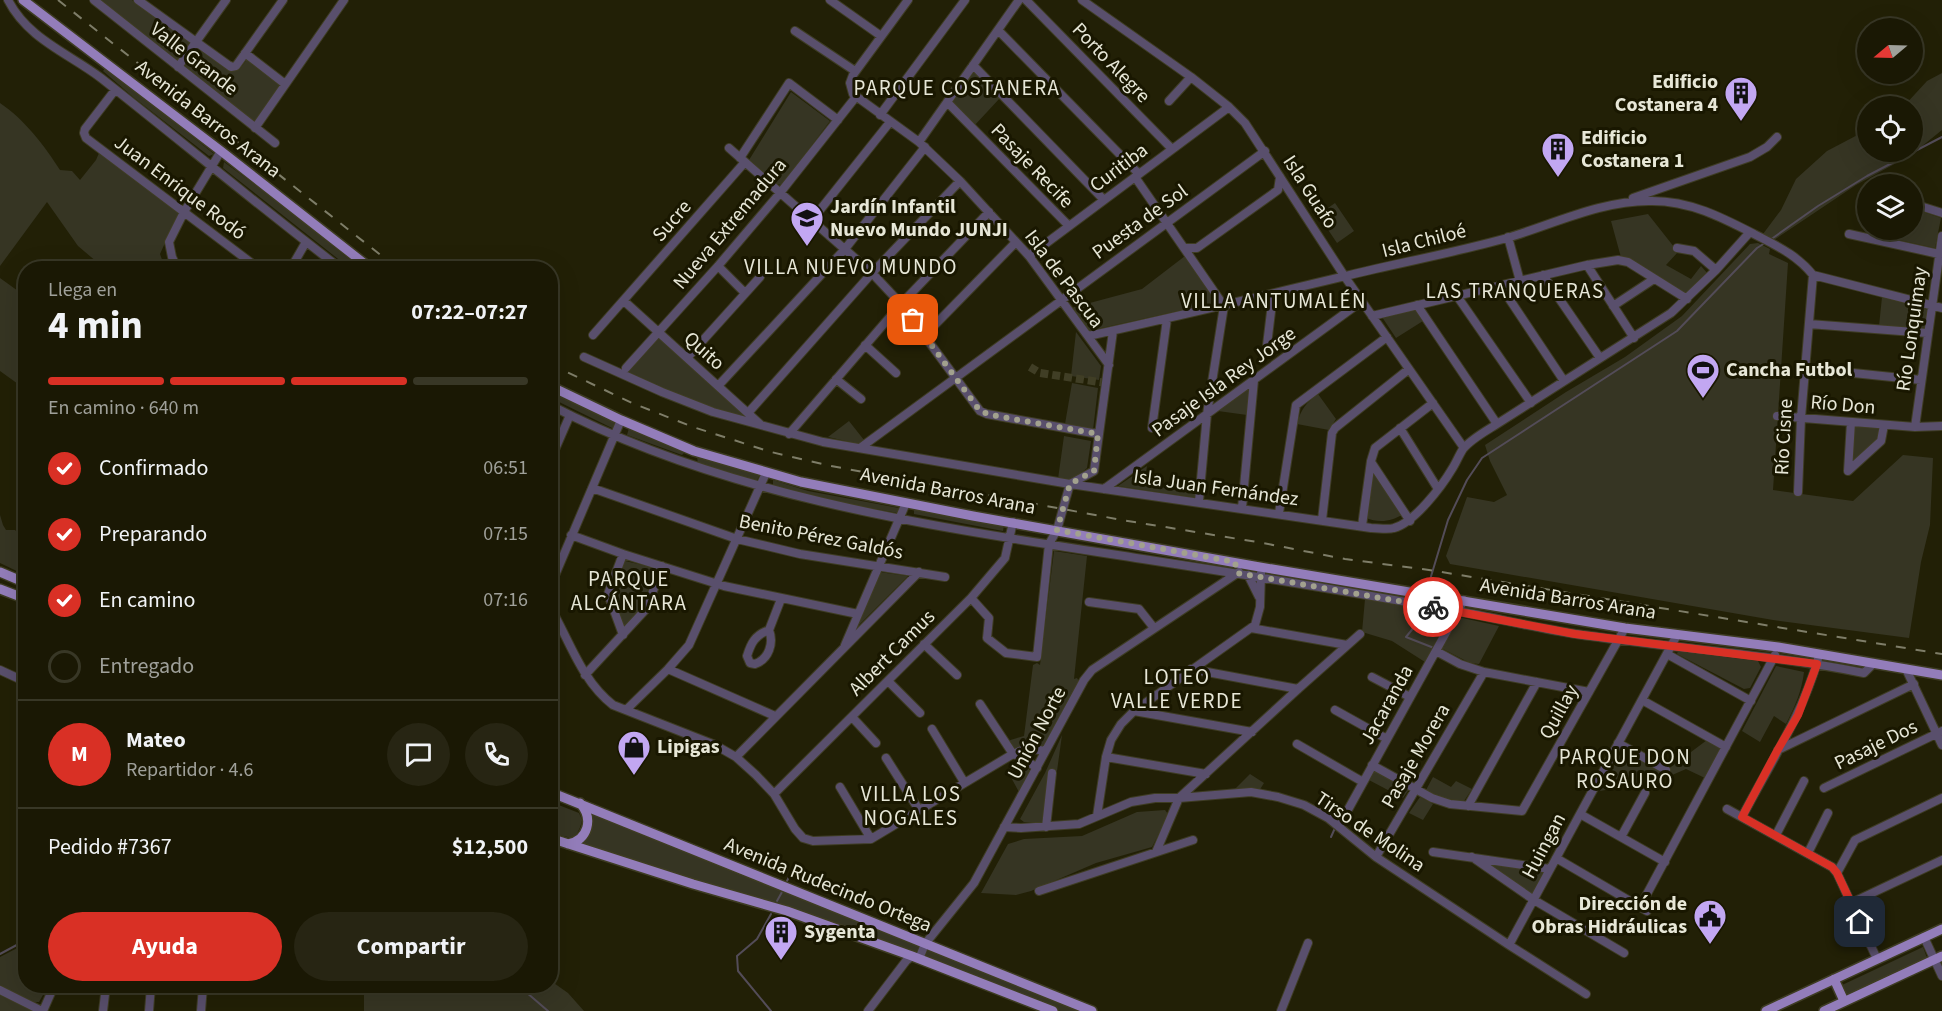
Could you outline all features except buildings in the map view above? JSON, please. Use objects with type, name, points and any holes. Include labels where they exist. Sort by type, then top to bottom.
[{"type":"main road","name":"Avenida Barros Arana","points":[[23,0],[361,261]]},
{"type":"main road","name":"Avenida Barros Arana","points":[[558,390],[694,451],[801,482],[1235,562],[1258,570],[1464,600],[1625,628],[1778,648],[1818,659],[1874,663],[1942,675]]},
{"type":"main road","points":[[0,572],[18,580]]},
{"type":"main road","points":[[0,589],[18,596]]},
{"type":"main road","name":"Avenida Rudecindo Ortega","points":[[558,795],[1092,1011]]},
{"type":"main road","points":[[568,844],[581,838],[588,825],[588,816],[580,803]]},
{"type":"main road","name":"Avenida Rudecindo Ortega","points":[[558,841],[787,911],[916,957],[1053,1011]]},
{"type":"main road","points":[[1766,1011],[1942,929]]},
{"type":"main road","points":[[1824,1011],[1846,1005],[1938,958]]},
{"type":"main road","points":[[1833,979],[1846,1005]]},
{"type":"street","name":"Avenida Barros Arana","points":[[9,0],[16,14],[28,28],[89,69],[331,261]]},
{"type":"street","name":"Valle Grande","points":[[94,0],[274,143]]},
{"type":"street","points":[[138,0],[231,67],[236,66],[283,0]]},
{"type":"street","points":[[178,67],[224,3],[214,0]]},
{"type":"street","points":[[255,128],[344,0]]},
{"type":"street","points":[[830,0],[881,36]]},
{"type":"street","points":[[855,98],[850,87],[851,78],[907,0]]},
{"type":"street","points":[[880,115],[965,0]]},
{"type":"street","points":[[718,386],[844,249],[886,197],[922,145],[947,102],[1018,0]]},
{"type":"street","name":"Porto Alegre","points":[[1026,0],[1172,149]]},
{"type":"street","name":"Isla Guafo","points":[[1083,0],[1191,77],[1229,107],[1245,123],[1345,277],[1464,448]]},
{"type":"street","points":[[998,30],[1137,176],[1224,306],[1208,414],[1199,501]]},
{"type":"street","points":[[795,31],[855,71]]},
{"type":"street","points":[[245,53],[285,84]]},
{"type":"street","points":[[973,65],[1104,200]]},
{"type":"street","points":[[1169,101],[1191,77]]},
{"type":"street","name":"Sucre","points":[[593,335],[743,160],[789,83],[838,120]]},
{"type":"street","name":"Juan Enrique Rodó","points":[[115,90],[85,129],[86,138],[249,261]]},
{"type":"street","name":"Isla de Pascua","points":[[855,98],[922,145],[960,181],[1029,256],[1109,365]]},
{"type":"street","name":"Nueva Extremadura","points":[[626,368],[718,266],[855,98]]},
{"type":"street","name":"Pasaje Recife","points":[[947,102],[1069,226]]},
{"type":"street","name":"Curitiba","points":[[1029,256],[1229,107]]},
{"type":"street","points":[[812,220],[890,122]]},
{"type":"street","points":[[1617,204],[1750,157],[1778,137]]},
{"type":"street","points":[[729,148],[872,273],[901,304],[925,335],[977,409],[987,414],[1098,434]]},
{"type":"street","name":"Puesta de Sol","points":[[860,448],[1265,151]]},
{"type":"street","points":[[174,261],[169,242],[184,212],[221,152]]},
{"type":"street","points":[[1185,248],[1197,248],[1278,190],[1280,177]]},
{"type":"street","points":[[748,413],[872,273],[960,181]]},
{"type":"street","name":"Isla Chiloé","points":[[1088,336],[1273,295],[1508,237],[1617,204],[1652,201],[1680,203],[1709,212],[1795,257],[1813,275]]},
{"type":"street","points":[[1923,207],[1942,213]]},
{"type":"street","points":[[789,434],[901,304],[989,212]]},
{"type":"street","points":[[1371,461],[1410,520],[1438,489],[1464,448],[1497,424],[1671,313],[1716,270],[1750,232]]},
{"type":"street","points":[[1849,234],[1857,236]]},
{"type":"street","name":"Río Lonquimay","points":[[1915,427],[1942,236]]},
{"type":"street","points":[[1508,237],[1520,281]]},
{"type":"street","points":[[1876,240],[1939,254]]},
{"type":"street","points":[[295,261],[306,242]]},
{"type":"street","points":[[925,335],[1016,242]]},
{"type":"street","points":[[1677,248],[1694,251],[1716,270]]},
{"type":"street","points":[[1372,316],[1587,265],[1624,261],[1687,299]]},
{"type":"street","points":[[1587,265],[1634,338]]},
{"type":"street","points":[[718,266],[744,292]]},
{"type":"street","points":[[1543,275],[1600,358]]},
{"type":"street","points":[[1813,275],[1942,308]]},
{"type":"street","name":"Río Cisne","points":[[1798,492],[1801,418],[1813,275]]},
{"type":"street","points":[[687,358],[760,276]]},
{"type":"street","points":[[1613,306],[1654,279]]},
{"type":"street","points":[[1500,285],[1564,381]]},
{"type":"street","points":[[1268,345],[1273,295]]},
{"type":"street","points":[[1457,296],[1531,403]]},
{"type":"street","name":"Quito","points":[[624,301],[763,426]]},
{"type":"street","name":"Pasaje Isla Rey Jorge","points":[[1104,489],[1362,301]]},
{"type":"street","points":[[1418,305],[1497,424]]},
{"type":"street","points":[[1152,428],[1167,319]]},
{"type":"street","points":[[1809,324],[1928,333]]},
{"type":"street","name":"Isla de Pascua","points":[[1070,484],[1094,471],[1113,331]]},
{"type":"street","points":[[1280,513],[1296,405],[1387,338]]},
{"type":"street","points":[[865,345],[896,373]]},
{"type":"street","name":"Isla Juan Fernández","points":[[584,357],[713,412],[823,442],[1070,484],[1362,526],[1388,529],[1396,528],[1410,520]]},
{"type":"street","points":[[1805,368],[1921,380]]},
{"type":"street","points":[[1322,520],[1332,433],[1335,428],[1409,369]]},
{"type":"street","points":[[836,379],[861,399]]},
{"type":"street","points":[[1242,508],[1254,380]]},
{"type":"street","points":[[1362,526],[1371,461],[1375,448],[1433,403]]},
{"type":"street","name":"Avenida Barros Arana","points":[[558,409],[614,436],[689,464],[802,498],[1009,538],[1248,575],[1258,570],[1575,634],[1774,658],[1818,659]]},
{"type":"street","points":[[558,443],[570,415]]},
{"type":"street","name":"Río Don","points":[[1777,416],[1915,427],[1942,426]]},
{"type":"street","points":[[558,567],[621,420]]},
{"type":"street","points":[[1851,422],[1848,471],[1881,441],[1884,425]]},
{"type":"street","points":[[1400,428],[1438,489]]},
{"type":"street","points":[[689,464],[694,451]]},
{"type":"street","points":[[627,709],[689,645],[766,472]]},
{"type":"street","points":[[971,598],[989,618],[987,638],[1006,653],[1036,657],[1049,544],[1057,530],[1070,484]]},
{"type":"street","name":"Benito Pérez Galdós","points":[[592,488],[737,539],[800,554],[945,577]]},
{"type":"street","points":[[842,650],[906,503]]},
{"type":"street","name":"Albert Camus","points":[[774,794],[971,598],[1005,558],[1012,522]]},
{"type":"street","points":[[571,535],[716,583],[780,599],[858,614]]},
{"type":"street","points":[[623,554],[608,594],[623,635]]},
{"type":"street","points":[[1235,562],[1237,573]]},
{"type":"street","points":[[585,675],[647,608],[662,566]]},
{"type":"street","points":[[1212,569],[1219,576],[1221,584]]},
{"type":"street","points":[[1097,816],[1106,757],[1116,732],[1134,711],[1255,625],[1260,600],[1258,570]]},
{"type":"street","name":"Unión Norte","points":[[868,1011],[906,961],[916,957],[974,883],[1092,670],[1237,573],[1258,570]]},
{"type":"street","points":[[736,757],[918,572]]},
{"type":"street","points":[[1248,575],[1260,600]]},
{"type":"street","points":[[769,630],[780,599]]},
{"type":"street","name":"Jacaranda","points":[[1339,826],[1464,600]]},
{"type":"street","points":[[1089,602],[1139,609],[1154,628]]},
{"type":"street","points":[[558,623],[585,675],[600,695],[613,705],[715,745],[736,757],[774,794],[803,838],[813,841],[871,839],[1013,754],[1027,748],[1046,751]]},
{"type":"street","points":[[1251,628],[1347,645]]},
{"type":"street","name":"Quillay","points":[[1468,806],[1522,811],[1625,628]]},
{"type":"street","points":[[1156,852],[1179,798],[1360,634]]},
{"type":"street","name":"Huingan","points":[[1509,945],[1677,635]]},
{"type":"street","points":[[924,644],[957,675]]},
{"type":"street","points":[[1556,858],[1643,909],[1665,862],[1778,648]]},
{"type":"street","points":[[1436,651],[1460,664],[1484,672],[1589,692]]},
{"type":"street","points":[[1667,654],[1751,701]]},
{"type":"street","points":[[1742,817],[1798,715],[1818,659]]},
{"type":"street","points":[[668,669],[775,716]]},
{"type":"street","points":[[1191,669],[1298,688]]},
{"type":"street","points":[[1906,669],[1939,732],[1942,745]]},
{"type":"street","points":[[0,670],[18,678]]},
{"type":"street","name":"Pasaje Morera","points":[[1376,856],[1484,672]]},
{"type":"street","points":[[1372,677],[1410,697]]},
{"type":"street","points":[[888,681],[920,713]]},
{"type":"street","points":[[1372,765],[1432,798],[1450,804],[1468,806],[1537,682]]},
{"type":"street","points":[[1777,751],[1914,684]]},
{"type":"street","points":[[1642,700],[1726,747]]},
{"type":"street","points":[[980,704],[1013,754],[1037,768]]},
{"type":"street","points":[[1335,710],[1387,739]]},
{"type":"street","points":[[1134,711],[1252,732]]},
{"type":"street","points":[[852,717],[876,743]]},
{"type":"street","points":[[932,729],[964,782]]},
{"type":"street","name":"Pasaje Dos","points":[[1824,788],[1939,732]]},
{"type":"street","points":[[1618,743],[1666,770]]},
{"type":"street","points":[[1298,744],[1363,782]]},
{"type":"street","points":[[1106,757],[1206,774]]},
{"type":"street","points":[[886,758],[919,810]]},
{"type":"street","points":[[1046,827],[1052,773]]},
{"type":"street","points":[[1776,835],[1804,781]]},
{"type":"street","points":[[840,787],[871,839]]},
{"type":"street","name":"Tirso de Molina","points":[[1004,827],[1079,824],[1143,800],[1155,798],[1230,793],[1264,794],[1304,806],[1339,826],[1376,856],[1586,994]]},
{"type":"street","points":[[1621,837],[1646,793]]},
{"type":"street","points":[[1837,873],[1855,840],[1942,798]]},
{"type":"street","points":[[1727,809],[1832,867],[1837,873],[1877,959]]},
{"type":"street","points":[[1808,853],[1828,813]]},
{"type":"street","points":[[1580,814],[1665,862]]},
{"type":"street","points":[[1040,891],[1193,840]]},
{"type":"street","points":[[1433,852],[1550,869]]},
{"type":"street","points":[[1472,857],[1534,900],[1624,953]]},
{"type":"street","points":[[1851,903],[1942,860]]},
{"type":"street","points":[[1924,937],[1938,958],[1942,976]]},
{"type":"street","points":[[1281,1011],[1308,943]]},
{"type":"street","points":[[0,990],[42,1011],[51,993]]},
{"type":"street","points":[[103,1011],[105,993]]},
{"type":"street","points":[[149,1011],[150,993]]},
{"type":"street","points":[[201,1011],[202,993]]},
{"type":"shaded area","points":[[97,0],[132,0],[195,43],[180,65]]},
{"type":"shaded area","points":[[199,46],[230,69],[239,70],[248,58],[285,85],[256,125],[183,67]]},
{"type":"shaded area","points":[[106,67],[214,154],[209,156],[133,97],[103,71]]},
{"type":"shaded area","points":[[974,72],[1000,98],[974,126],[952,103]]},
{"type":"shaded area","points":[[1942,73],[1942,130],[1923,145],[1923,96],[1913,96],[1927,81]]},
{"type":"shaded area","points":[[791,92],[830,121],[782,185],[776,184],[749,160]]},
{"type":"shaded area","points":[[0,103],[33,134],[60,170],[72,171],[80,180],[99,153],[179,212],[160,254],[162,261],[96,261],[78,246],[47,202],[0,266]]},
{"type":"shaded area","points":[[1857,135],[1857,162],[1898,162],[1876,174],[1857,174],[1857,184],[1774,240],[1763,234],[1781,210],[1796,179],[1827,151]]},
{"type":"shaded area","points":[[224,162],[275,199],[351,261],[341,261],[223,168]]},
{"type":"shaded area","points":[[1335,203],[1354,231],[1337,243],[1318,215]]},
{"type":"shaded area","points":[[1923,212],[1941,218],[1935,248],[1899,240],[1923,240]]},
{"type":"shaded area","points":[[1648,214],[1678,252],[1666,265],[1691,279],[1701,266],[1708,274],[1686,297],[1622,261],[1611,221]]},
{"type":"shaded area","points":[[1758,243],[1770,249],[1769,254],[1788,263],[1773,490],[1853,501],[1903,455],[1933,458],[1930,525],[1921,562],[1909,638],[1773,620],[1450,564],[1446,556],[1467,497],[1494,502],[1507,495],[1490,461],[1485,445],[1625,357],[1682,316],[1750,244]]},
{"type":"shaded area","points":[[1185,256],[1218,302],[1088,331],[1071,308],[1142,289]]},
{"type":"shaded area","points":[[0,278],[18,291],[18,384],[0,371]]},
{"type":"shaded area","points":[[1882,297],[1928,309],[1925,330],[1879,326]]},
{"type":"shaded area","points":[[1415,309],[1423,321],[1396,338],[1382,317]]},
{"type":"shaded area","points":[[1076,332],[1101,366],[1099,380],[1071,376]]},
{"type":"shaded area","points":[[659,337],[750,418],[699,405],[627,373]]},
{"type":"shaded area","points":[[1072,383],[1098,388],[1093,430],[1065,424]]},
{"type":"shaded area","points":[[1247,388],[1250,389],[1247,415],[1218,411]]},
{"type":"shaded area","points":[[558,394],[616,423],[614,429],[558,401]]},
{"type":"shaded area","points":[[1318,394],[1336,419],[1329,430],[1297,424],[1304,407]]},
{"type":"shaded area","points":[[849,421],[864,440],[859,444],[828,437]]},
{"type":"shaded area","points":[[1855,426],[1880,428],[1878,440],[1852,463]]},
{"type":"shaded area","points":[[629,428],[687,450],[682,455],[627,435]]},
{"type":"shaded area","points":[[1064,436],[1091,441],[1087,468],[1071,482],[1058,479]]},
{"type":"shaded area","points":[[697,456],[760,475],[756,482],[698,464]]},
{"type":"shaded area","points":[[1147,466],[1144,484],[1197,494],[1197,498],[1118,486]]},
{"type":"shaded area","points":[[1373,472],[1403,514],[1385,521],[1366,518]]},
{"type":"shaded area","points":[[773,480],[808,491],[899,508],[898,513],[814,498],[773,487]]},
{"type":"shaded area","points":[[914,509],[1004,525],[1003,531],[914,514]]},
{"type":"shaded area","points":[[0,515],[6,530],[15,530],[18,533],[18,572],[0,563]]},
{"type":"shaded area","points":[[1054,551],[1087,556],[1074,679],[1077,678],[1080,683],[1045,747],[1027,746],[1012,749],[1007,741],[1024,736],[1033,665],[1037,663],[1040,665]]},
{"type":"shaded area","name":"PARQUE ALCÁNTARA","points":[[625,561],[656,568],[642,607],[624,627],[615,594]]},
{"type":"shaded area","points":[[879,572],[908,576],[858,626]]},
{"type":"shaded area","points":[[1365,599],[1450,614],[1425,662],[1392,641],[1362,632]]},
{"type":"shaded area","points":[[1458,617],[1499,626],[1479,664],[1470,663],[1441,648]]},
{"type":"shaded area","points":[[1678,651],[1758,661],[1761,667],[1750,688],[1744,689],[1677,654]]},
{"type":"shaded area","points":[[1776,666],[1804,672],[1803,679],[1798,698],[1786,724],[1774,716],[1760,742],[1742,731]]},
{"type":"shaded area","points":[[1062,735],[1057,771],[1052,770],[1044,823],[1024,822],[1020,819]]},
{"type":"shaded area","name":"PARQUE DON ROSAURO","points":[[1707,740],[1721,748],[1705,778],[1686,769],[1663,779],[1600,791],[1622,751],[1663,773]]},
{"type":"shaded area","points":[[1018,764],[1031,772],[1020,794],[1007,770]]},
{"type":"shaded area","points":[[1372,769],[1410,788],[1403,798],[1367,779]]},
{"type":"shaded area","points":[[1250,774],[1264,783],[1259,791],[1233,791]]},
{"type":"shaded area","points":[[1433,777],[1451,787],[1456,781],[1472,789],[1464,801],[1438,798],[1426,790]]},
{"type":"shaded area","points":[[1420,797],[1433,804],[1423,820],[1409,813]]},
{"type":"shaded area","points":[[558,805],[579,813],[582,820],[578,832],[567,837],[558,834]]},
{"type":"shaded area","points":[[1165,810],[1168,814],[1167,818],[1152,847],[1096,863],[1031,891],[1016,895],[981,893],[1008,844],[1024,839],[1082,836],[1137,812]]},
{"type":"shaded area","points":[[591,812],[711,863],[1083,1011],[1060,1011],[978,980],[580,843],[591,821]]},
{"type":"shaded area","points":[[1490,863],[1544,871],[1532,894],[1489,865]]},
{"type":"shaded area","points":[[1923,947],[1927,958],[1845,996],[1840,986]]},
{"type":"shaded area","points":[[18,948],[18,993],[44,993],[39,1002],[34,1002],[0,985],[0,957]]},
{"type":"shaded area","points":[[558,986],[568,993],[584,1011],[364,1011],[364,993],[558,993]]},
{"type":"shaded area","points":[[0,995],[31,1009],[33,1011],[0,1011]]},
{"type":"waterway","points":[[1770,240],[1818,206],[1867,176],[1942,137]]},
{"type":"waterway","points":[[1426,593],[1448,520],[1467,480],[1482,458],[1677,331],[1757,248],[1765,243]]},
{"type":"waterway","points":[[1425,598],[1423,616],[1406,637],[1434,648]]},
{"type":"waterway","points":[[1331,837],[1335,828]]},
{"type":"waterway","points":[[787,881],[794,866]]},
{"type":"waterway","points":[[777,901],[782,892]]},
{"type":"waterway","points":[[771,914],[757,939],[737,956],[738,971],[771,1011]]},
{"type":"waterway","points":[[0,954],[18,944]]},
{"type":"waterway","points":[[527,993],[548,1011]]},
{"type":"tunnel","points":[[1030,367],[1040,373],[1106,383]]},
{"type":"railway","points":[[58,0],[388,261]]},
{"type":"railway","points":[[558,368],[632,403],[693,427],[771,452],[831,466],[1345,559],[1429,570],[1942,654]]},
{"type":"way so far","points":[[913,320],[980,411],[991,415],[1098,434],[1094,471],[1070,484],[1057,530],[1235,562],[1237,573],[1433,607]]},
{"type":"place","name":"Edificio Costanera 4","points":[[1741,122]]},
{"type":"place","name":"Edificio Costanera 1","points":[[1558,178]]},
{"type":"place","name":"Jardín Infantil Nuevo Mundo JUNJI","points":[[807,247]]},
{"type":"place","name":"Cancha Futbol","points":[[1703,399]]},
{"type":"place","name":"Lipigas","points":[[634,776]]},
{"type":"place","name":"Dirección de Obras Hidráulicas","points":[[1710,945]]},
{"type":"place","name":"Sygenta","points":[[781,961]]},
{"type":"district","name":"PARQUE COSTANERA","points":[[957,88]]},
{"type":"district","name":"VILLA NUEVO MUNDO","points":[[851,267]]},
{"type":"district","name":"LAS TRANQUERAS","points":[[1515,291]]},
{"type":"district","name":"VILLA ANTUMALÉN","points":[[1274,301]]},
{"type":"district","name":"PARQUE ALCÁNTARA","points":[[629,591]]},
{"type":"district","name":"LOTEO VALLE VERDE","points":[[1177,689]]},
{"type":"district","name":"PARQUE DON ROSAURO","points":[[1625,769]]},
{"type":"district","name":"VILLA LOS NOGALES","points":[[911,806]]},
{"type":"route","points":[[1433,607],[1575,634],[1817,664],[1798,715],[1742,817],[1832,867],[1860,922]]}]
